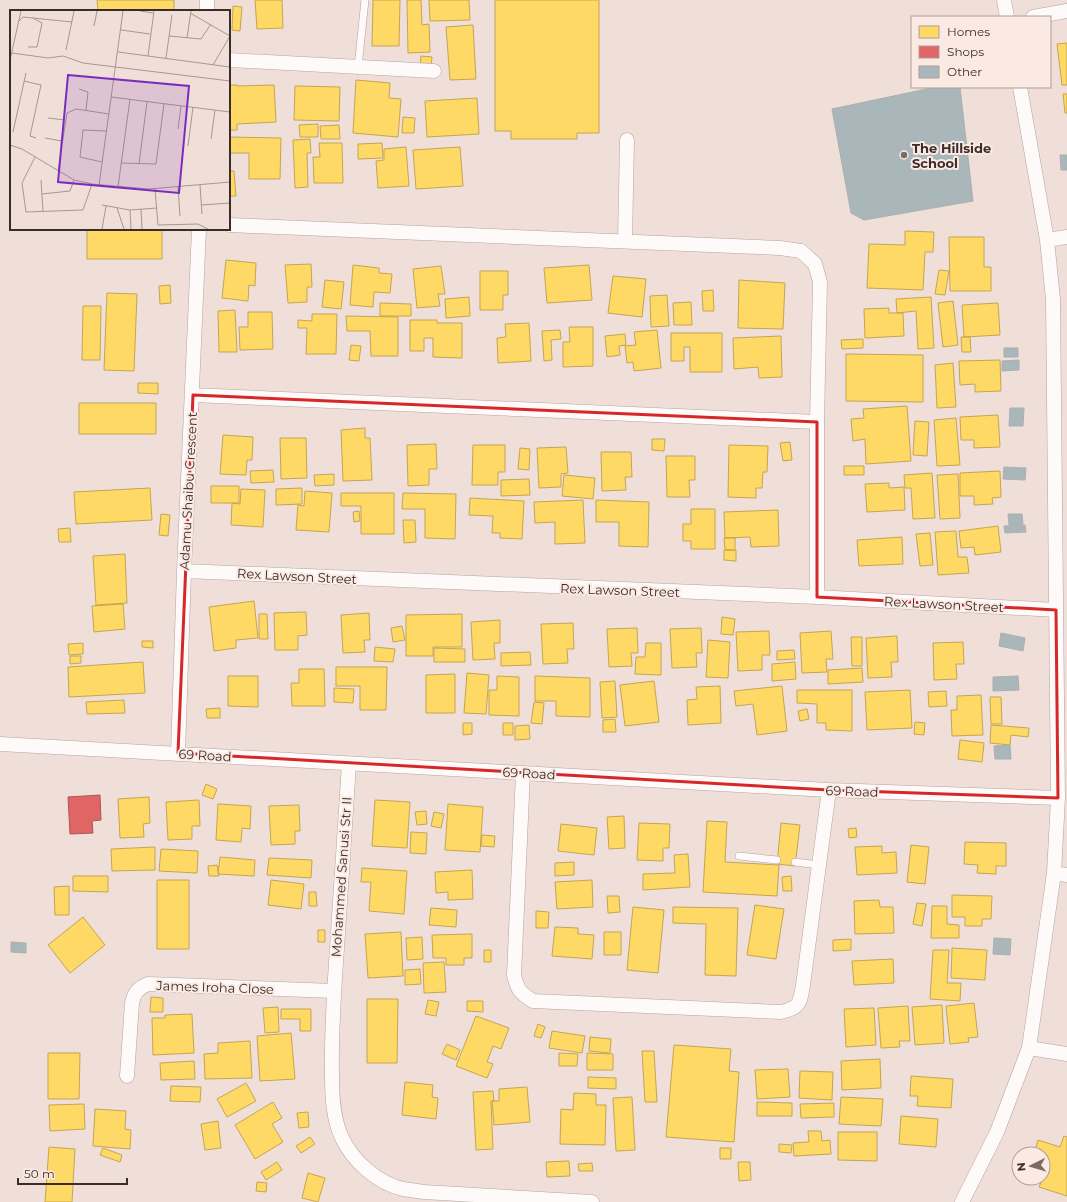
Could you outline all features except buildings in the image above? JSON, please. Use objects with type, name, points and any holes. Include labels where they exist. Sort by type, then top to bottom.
[{"type":"street","points":[[207,10],[208,0]]},
{"type":"street","points":[[1004,0],[1007,16]]},
{"type":"street","points":[[1039,16],[1067,11]]},
{"type":"street","points":[[230,60],[434,71]]},
{"type":"street","points":[[962,1202],[997,1132],[1029,1048],[1061,874],[1058,798],[1053,299],[1047,240],[1020,88]]},
{"type":"street","points":[[625,241],[627,140]]},
{"type":"street","points":[[230,225],[780,248],[801,251],[815,264],[820,282],[817,422],[817,598]]},
{"type":"street","name":"Adamu Shaibu Crescent","points":[[178,753],[184,571],[199,230]]},
{"type":"street","points":[[1047,240],[1067,237]]},
{"type":"street","points":[[192,395],[817,422]]},
{"type":"street","name":"Rex Lawson Street","points":[[184,571],[817,598],[1056,610]]},
{"type":"street","name":"69 Road","points":[[0,744],[829,790],[1058,798]]},
{"type":"street","name":"Mohammed Sanusi Str II","points":[[349,764],[331,1057],[335,1121],[342,1138],[361,1165],[387,1183],[402,1189],[446,1197],[592,1202]]},
{"type":"street","points":[[523,773],[514,975],[517,987],[523,995],[533,1002],[781,1012],[792,1010],[798,1006],[803,985],[829,790]]},
{"type":"street","name":"James Iroha Close","points":[[127,1076],[134,994],[140,988],[148,984],[334,991]]},
{"type":"street","points":[[1029,1048],[1067,1054]]},
{"type":"lane","points":[[358,67],[365,0]]},
{"type":"lane","points":[[739,856],[777,860]]},
{"type":"lane","points":[[795,862],[819,865]]},
{"type":"highlighted area","points":[[193,395],[817,422],[817,597],[1056,610],[1058,798],[829,790],[178,753]]},
{"type":"place","name":"The Hillside School","points":[[904,155]]}]
